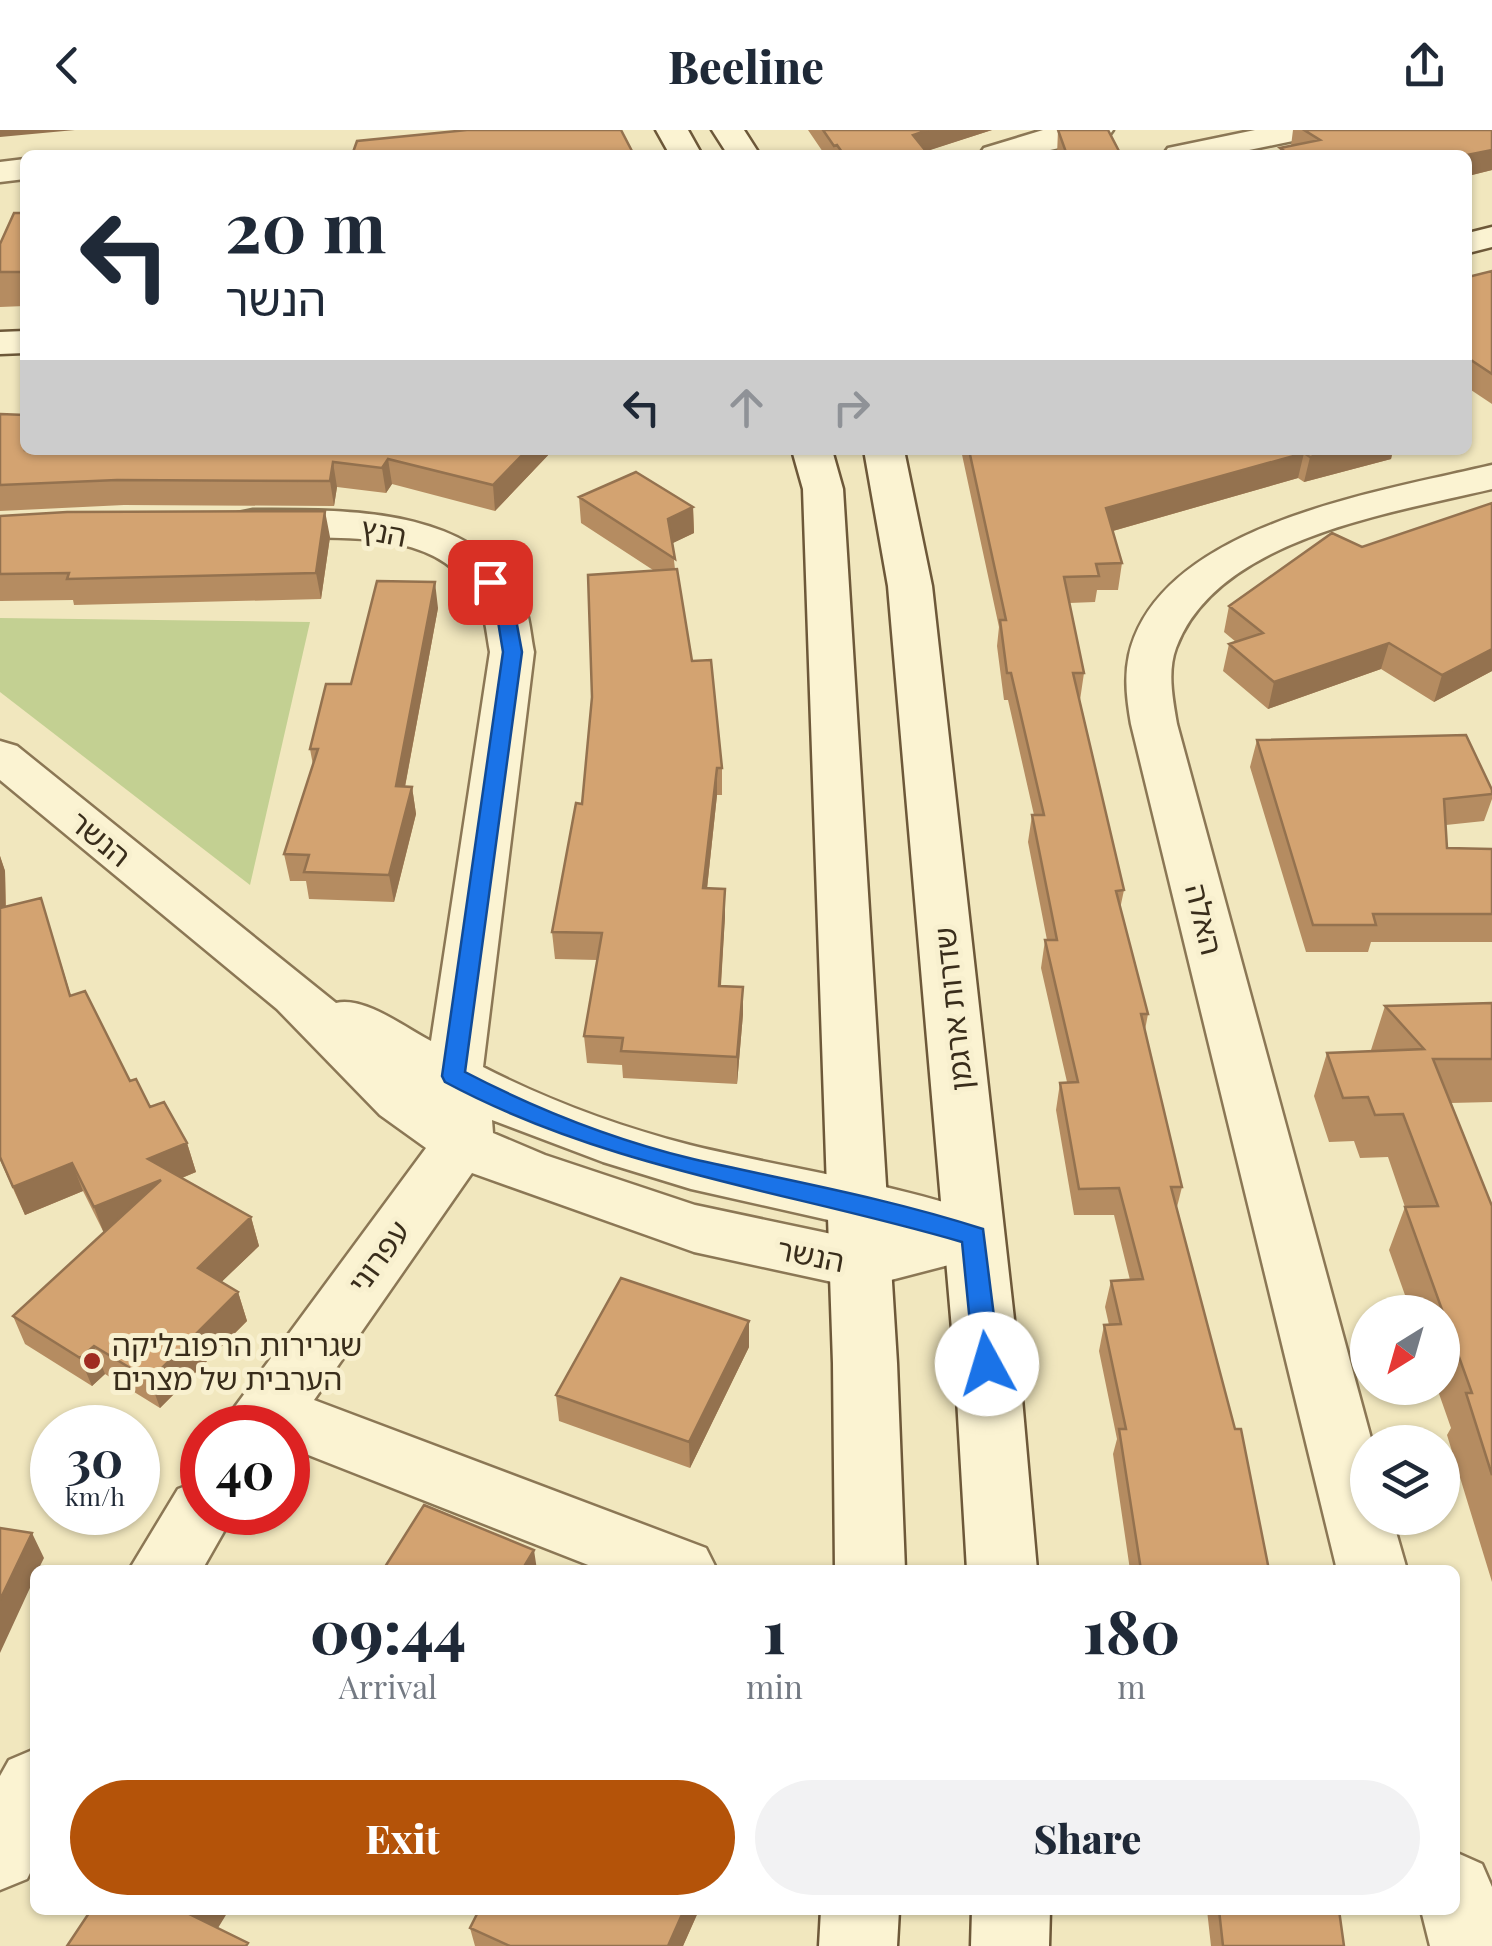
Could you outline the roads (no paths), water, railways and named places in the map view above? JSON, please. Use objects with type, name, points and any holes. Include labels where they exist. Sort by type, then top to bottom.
[{"type":"street","points":[[1011,150],[1056,136],[1097,130]]},
{"type":"street","points":[[1202,150],[1301,130]]},
{"type":"street","points":[[1472,238],[1488,216]]},
{"type":"street","points":[[813,455],[823,488],[860,1264],[870,1565]]},
{"type":"street","name":"שדרות ארגמן","points":[[885,455],[910,586],[974,1236],[1002,1565]]},
{"type":"street","name":"האלה","points":[[1371,1565],[1154,724],[1150,669],[1164,622],[1184,594],[1210,570],[1242,551],[1318,522],[1478,468]]},
{"type":"street","name":"הנץ","points":[[210,522],[322,522],[410,534],[444,546],[470,562],[504,603],[512,652],[453,1076]]},
{"type":"street","name":"הנשר","points":[[0,756],[296,996],[400,1100],[462,1143],[524,1171],[694,1228],[860,1264],[974,1236]]},
{"type":"street","name":"הנשר","points":[[296,996],[498,1100],[623,1147],[708,1172],[856,1202],[974,1236]]},
{"type":"street","points":[[453,1076],[465,1126],[462,1143]]},
{"type":"street","name":"עפרוני","points":[[273,1405],[462,1143]]},
{"type":"street","points":[[310,1436],[668,1565]]},
{"type":"street","points":[[167,1565],[186,1535]]},
{"type":"street","points":[[0,1852],[30,1795]]},
{"type":"street","points":[[1460,1910],[1469,1946]]},
{"type":"street","points":[[858,1946],[860,1915]]},
{"type":"street","points":[[1010,1946],[1011,1915]]},
{"type":"place","name":"שגרירות הרפובליקה הערבית של מצרים","points":[[92,1361]]}]
